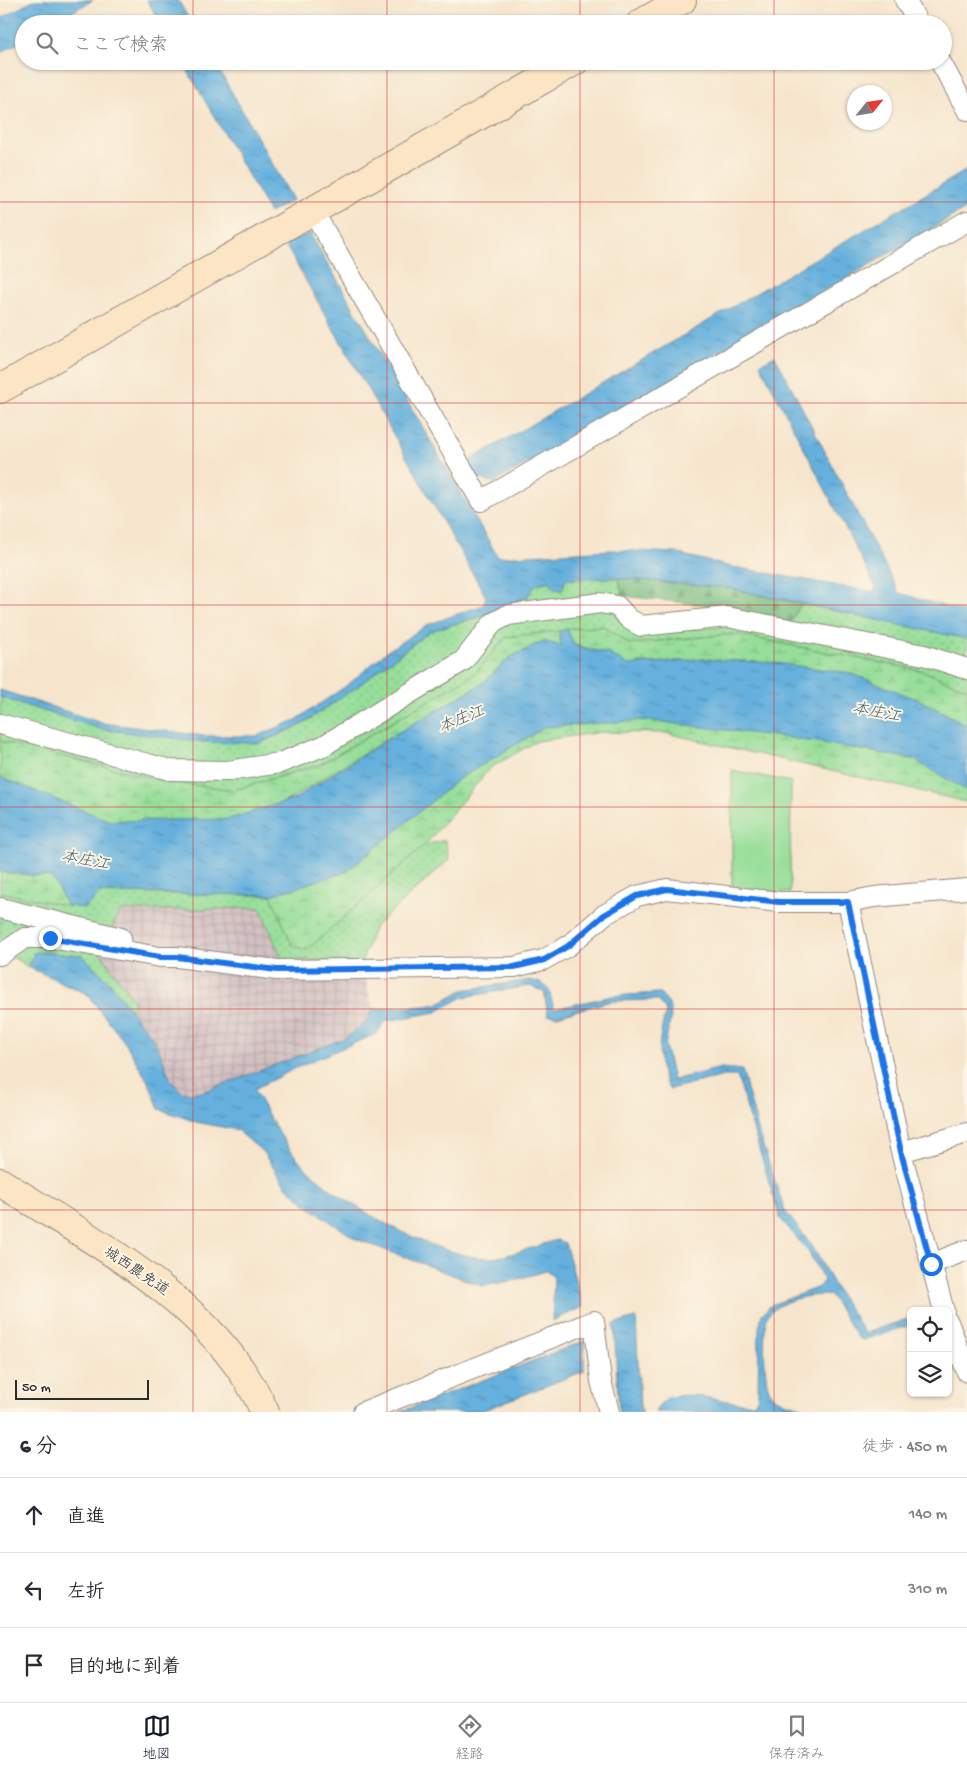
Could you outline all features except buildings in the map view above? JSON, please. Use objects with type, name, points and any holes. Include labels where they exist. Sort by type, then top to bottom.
[{"type":"street","points":[[656,15],[682,0]]},
{"type":"street","points":[[905,0],[914,15]]},
{"type":"street","points":[[0,389],[559,70]]},
{"type":"street","points":[[945,70],[967,110]]},
{"type":"street","points":[[313,211],[481,501],[967,221]]},
{"type":"street","points":[[0,724],[170,770],[228,771],[280,763],[323,746],[463,661],[493,623],[508,616],[600,603],[617,606],[629,619],[641,626],[727,617],[924,655],[967,669]]},
{"type":"street","points":[[0,955],[25,938],[50,938],[160,957],[177,957],[277,970],[514,967],[544,960],[568,946],[604,915],[637,896],[667,889],[779,902],[848,902],[874,897],[967,889]]},
{"type":"street","points":[[848,902],[901,1152],[943,1307]]},
{"type":"street","points":[[0,908],[150,945],[177,957]]},
{"type":"street","points":[[901,1152],[967,1133]]},
{"type":"street","name":"城西農免道","points":[[0,1182],[161,1286],[203,1325],[232,1359],[265,1412]]},
{"type":"street","points":[[931,1264],[967,1250]]},
{"type":"street","points":[[363,1412],[594,1321],[601,1381],[608,1412]]},
{"type":"street","points":[[952,1333],[967,1372]]},
{"type":"shaded area","points":[[260,908],[282,959],[361,963],[373,1009],[367,1022],[346,1038],[203,1092],[183,1093],[171,1081],[156,1043],[131,1010],[134,1001],[100,952],[120,911]]},
{"type":"green space","points":[[618,578],[623,596],[615,612],[636,632],[790,623],[801,604],[967,639],[967,689],[922,671],[733,634],[629,644],[603,626],[506,637],[476,673],[321,764],[234,790],[168,782],[0,741],[0,697],[101,729],[260,743],[301,725],[355,688],[430,631],[479,617],[527,597],[536,584],[550,581],[554,589],[562,590],[566,579]]},
{"type":"green space","points":[[618,578],[728,588],[801,604],[790,623],[705,605],[623,596]]},
{"type":"green space","points":[[603,626],[629,644],[733,634],[923,671],[967,689],[967,725],[919,700],[705,659],[628,665],[609,654],[574,645],[567,629]]},
{"type":"green space","points":[[559,631],[561,646],[509,658],[482,684],[394,735],[215,845],[0,803],[0,741],[168,782],[235,790],[321,764],[476,673],[506,637]]},
{"type":"green space","points":[[739,708],[967,774],[967,802],[666,733],[602,732],[537,741],[490,768],[425,845],[307,950],[292,945],[271,895],[100,893],[85,908],[100,881],[500,728]]},
{"type":"green space","points":[[732,770],[791,782],[790,893],[732,890]]},
{"type":"green space","points":[[445,840],[449,860],[375,926],[361,963],[282,959],[260,908],[120,911],[100,952],[134,1001],[131,1010],[109,982],[35,952],[28,967],[0,949],[0,892],[85,908],[100,893],[272,895],[292,945],[307,950],[425,845]]},
{"type":"green space","points":[[0,852],[65,877],[67,906],[0,892]]},
{"type":"water","points":[[34,0],[93,0],[67,15],[15,15],[15,45],[0,53],[0,19]]},
{"type":"water","points":[[147,0],[178,0],[187,15],[156,15]]},
{"type":"water","points":[[187,70],[219,70],[293,200],[270,213]]},
{"type":"water","points":[[967,170],[967,208],[494,483],[477,478],[467,462]]},
{"type":"water","points":[[310,233],[498,557],[611,550],[676,553],[727,566],[874,592],[876,587],[760,364],[775,356],[899,593],[967,613],[967,639],[728,588],[618,578],[566,579],[562,590],[554,589],[550,581],[536,584],[527,597],[479,617],[430,631],[355,688],[301,725],[260,743],[205,742],[101,729],[0,697],[0,690],[102,723],[205,736],[257,736],[296,720],[349,684],[386,652],[427,625],[483,605],[486,597],[285,244]]},
{"type":"water","name":"本庄江","points":[[567,629],[574,645],[609,654],[628,665],[705,659],[775,663],[850,673],[919,700],[967,725],[967,791],[913,759],[805,740],[646,720],[545,727],[459,779],[346,872],[272,895],[100,893],[85,908],[67,906],[52,877],[0,872],[0,777],[110,821],[229,819],[294,799],[394,735],[482,684],[509,658],[543,641],[561,646],[559,631]]},
{"type":"water","points":[[35,952],[82,955],[109,982],[156,1043],[171,1081],[183,1093],[203,1092],[346,1038],[367,1022],[373,1009],[427,1006],[439,1003],[463,990],[530,980],[542,983],[549,990],[554,1009],[612,996],[659,993],[669,1004],[671,1016],[665,1045],[673,1080],[721,1068],[742,1070],[760,1137],[785,1211],[813,1247],[833,1284],[865,1333],[907,1319],[907,1326],[863,1340],[858,1338],[831,1296],[815,1295],[787,1302],[771,1311],[767,1317],[764,1343],[766,1379],[768,1388],[774,1396],[781,1401],[802,1407],[804,1412],[655,1412],[666,1399],[687,1395],[754,1403],[758,1397],[759,1328],[762,1314],[771,1305],[819,1287],[824,1280],[808,1251],[780,1218],[737,1076],[724,1076],[669,1089],[661,1070],[659,1050],[666,1011],[658,1000],[611,1001],[557,1016],[548,1015],[544,992],[530,986],[463,997],[436,1012],[386,1021],[376,1034],[304,1064],[254,1089],[284,1141],[296,1157],[312,1173],[332,1190],[357,1207],[412,1236],[439,1248],[465,1255],[487,1258],[511,1254],[557,1240],[565,1243],[583,1307],[552,1321],[554,1277],[546,1271],[511,1281],[482,1286],[356,1239],[309,1207],[285,1185],[262,1151],[237,1130],[196,1122],[159,1109],[150,1085],[126,1044],[87,994],[28,967]]},
{"type":"water","points":[[636,1318],[640,1407],[643,1412],[619,1412],[614,1324]]},
{"type":"water","points":[[584,1341],[584,1371],[479,1412],[400,1412]]},
{"type":"route","points":[[50,938],[160,957],[177,957],[277,970],[514,967],[544,960],[568,946],[604,915],[637,896],[667,889],[779,902],[848,902],[901,1152],[931,1264]]}]
